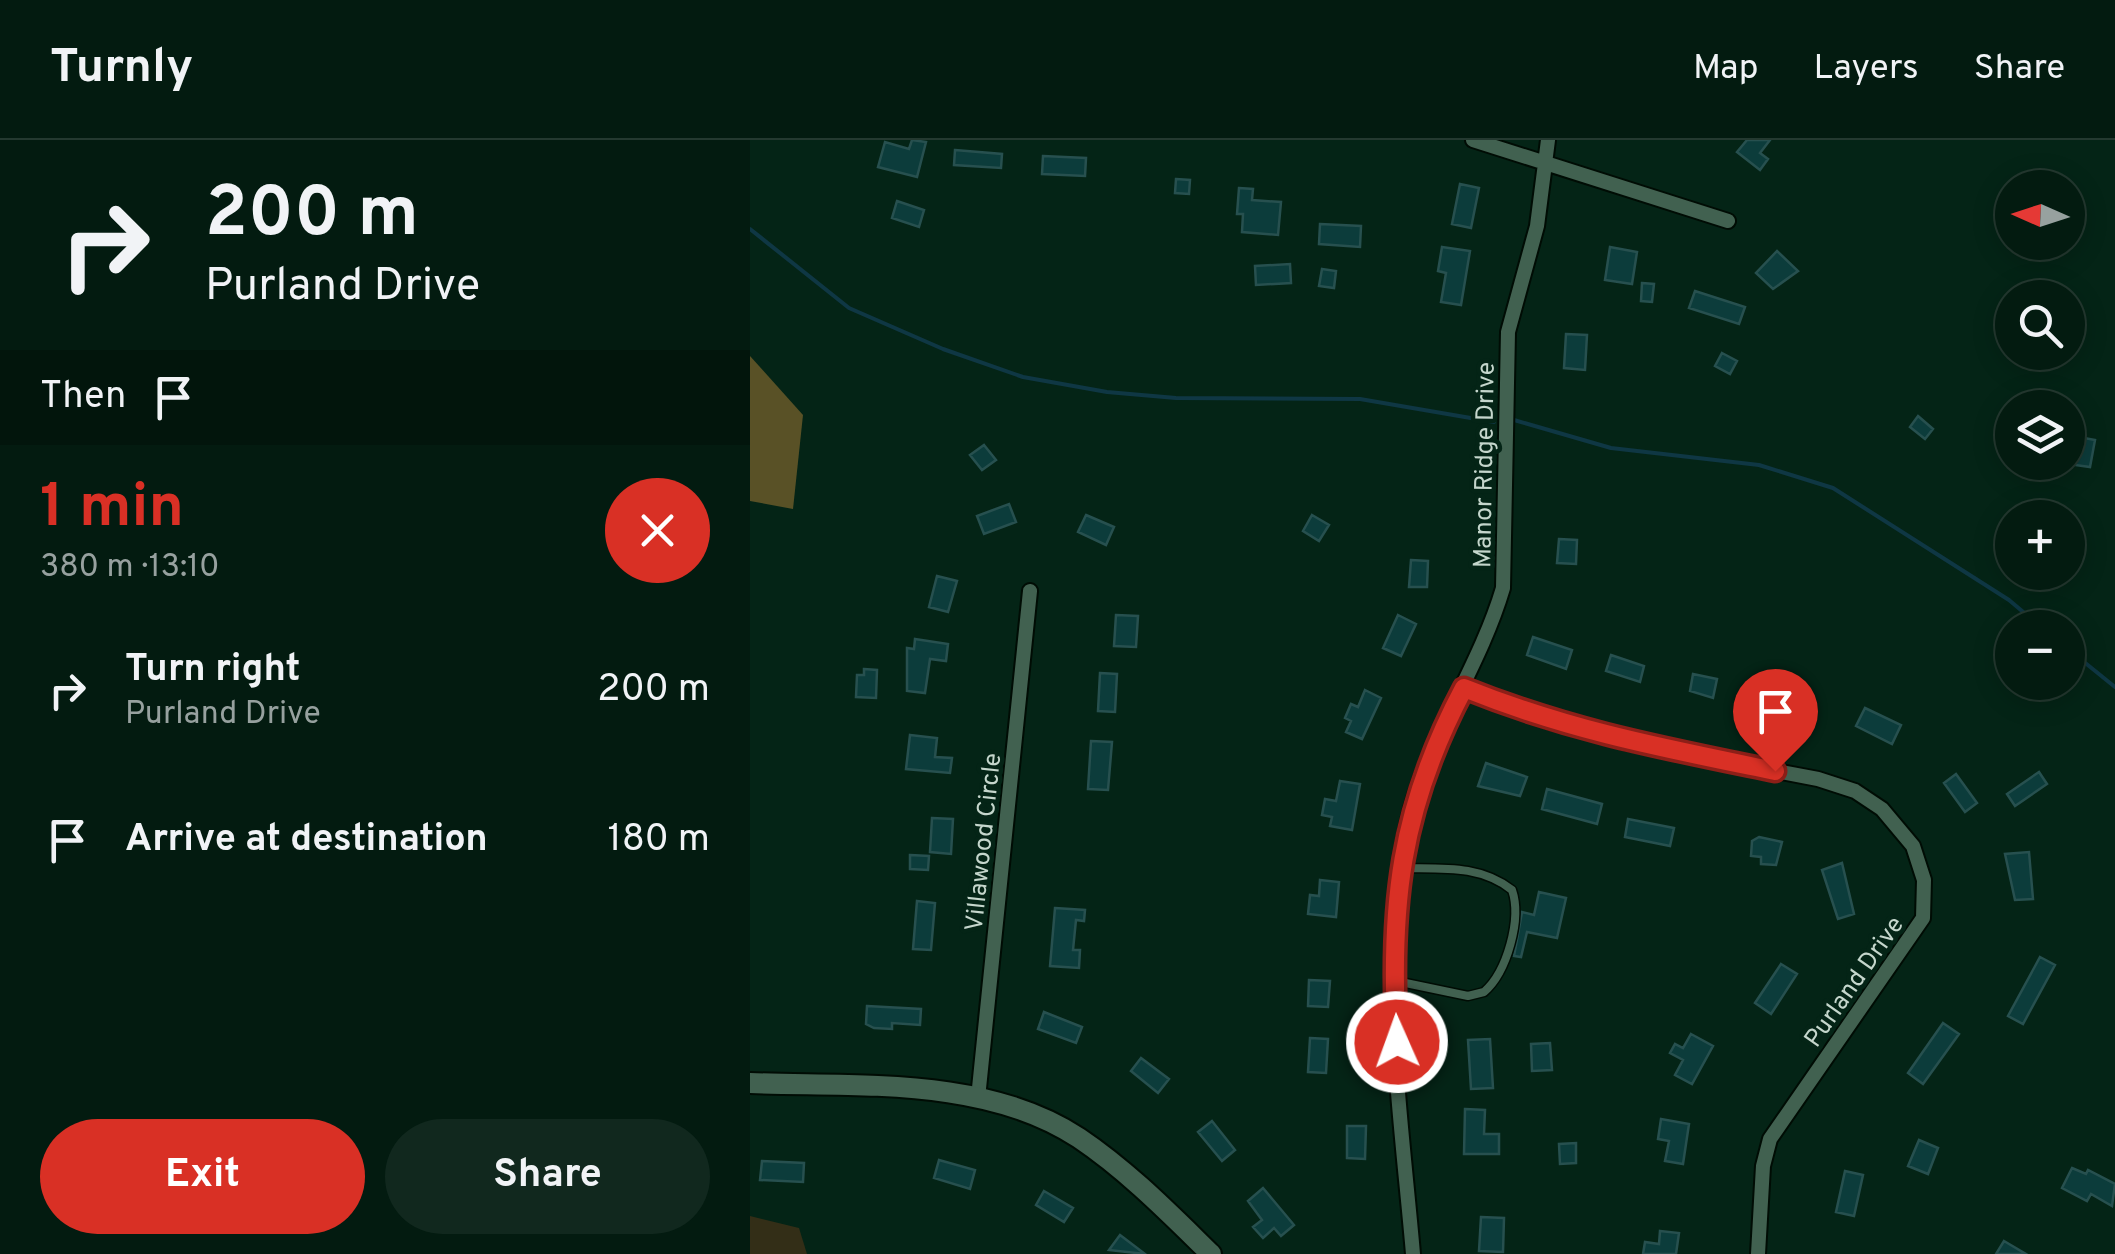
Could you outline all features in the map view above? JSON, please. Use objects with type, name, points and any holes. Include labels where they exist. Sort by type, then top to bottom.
[{"type":"street","points":[[1473,140],[1728,221]]},
{"type":"street","name":"Manor Ridge Drive","points":[[1413,1254],[1396,981],[1401,868],[1408,820],[1422,777],[1464,688],[1502,588],[1508,332],[1537,226],[1548,140]]},
{"type":"street","name":"Villawood Circle","points":[[978,1098],[1030,592]]},
{"type":"street","name":"Purland Drive","points":[[1464,688],[1548,722],[1854,790],[1882,809],[1913,846],[1924,880],[1923,918],[1770,1138],[1762,1166],[1758,1254]]},
{"type":"street","points":[[750,1083],[978,1098],[1025,1111],[1076,1136],[1146,1191],[1211,1254]]},
{"type":"lane","points":[[1396,981],[1468,996],[1484,992],[1504,959],[1516,906],[1512,890],[1484,875],[1443,867],[1401,868]]},
{"type":"shaded area","points":[[750,356],[803,415],[793,509],[750,501]]},
{"type":"shaded area","points":[[750,1216],[799,1228],[807,1254],[750,1254]]},
{"type":"building","points":[[912,140],[926,142],[917,177],[878,167],[885,142],[909,149]]},
{"type":"building","points":[[1747,140],[1770,140],[1760,153],[1768,159],[1760,170],[1737,152]]},
{"type":"building","points":[[955,150],[1002,154],[1001,168],[954,165]]},
{"type":"building","points":[[1043,156],[1086,158],[1085,176],[1042,174]]},
{"type":"building","points":[[1176,179],[1190,180],[1189,194],[1175,193]]},
{"type":"building","points":[[1460,184],[1479,188],[1471,228],[1452,224]]},
{"type":"building","points":[[1239,188],[1253,189],[1252,200],[1281,202],[1278,235],[1242,232],[1243,214],[1237,214]]},
{"type":"building","points":[[897,201],[924,210],[919,227],[892,218]]},
{"type":"building","points":[[1320,224],[1361,226],[1360,247],[1319,244]]},
{"type":"building","points":[[1442,247],[1470,251],[1461,305],[1441,302],[1446,273],[1438,271]]},
{"type":"building","points":[[1610,247],[1637,252],[1632,284],[1605,280]]},
{"type":"building","points":[[1777,251],[1798,271],[1773,289],[1756,273]]},
{"type":"building","points":[[1290,264],[1291,283],[1256,285],[1255,266]]},
{"type":"building","points":[[1322,269],[1336,271],[1334,288],[1319,286]]},
{"type":"building","points":[[1642,283],[1654,284],[1652,302],[1641,301]]},
{"type":"building","points":[[1695,291],[1745,307],[1739,324],[1689,308]]},
{"type":"building","points":[[1566,334],[1587,335],[1585,370],[1564,368]]},
{"type":"building","points":[[1722,353],[1737,361],[1730,374],[1715,366]]},
{"type":"building","points":[[1918,416],[1933,429],[1925,439],[1910,427]]},
{"type":"building","points":[[2085,438],[2095,440],[2090,467],[2085,466]]},
{"type":"building","points":[[984,445],[996,460],[982,470],[970,455]]},
{"type":"building","points":[[1009,504],[1016,522],[984,534],[977,516]]},
{"type":"building","points":[[1086,515],[1114,527],[1106,545],[1078,532]]},
{"type":"building","points":[[1312,515],[1329,525],[1319,541],[1303,531]]},
{"type":"building","points":[[1559,539],[1577,540],[1576,564],[1557,563]]},
{"type":"building","points":[[1411,560],[1428,561],[1427,587],[1409,587]]},
{"type":"building","points":[[937,576],[957,581],[948,612],[929,607]]},
{"type":"building","points":[[1116,615],[1138,616],[1136,647],[1114,646]]},
{"type":"building","points":[[1398,615],[1416,624],[1401,656],[1383,648]]},
{"type":"building","points":[[1533,637],[1572,650],[1566,669],[1527,655]]},
{"type":"building","points":[[915,639],[948,644],[946,661],[930,659],[925,693],[907,691],[907,648],[914,649]]},
{"type":"building","points":[[1611,655],[1644,666],[1640,682],[1606,671]]},
{"type":"building","points":[[864,669],[877,670],[876,698],[856,697],[857,675],[864,675]]},
{"type":"building","points":[[1100,673],[1117,674],[1115,712],[1098,711]]},
{"type":"building","points":[[1693,674],[1717,679],[1713,698],[1690,691]]},
{"type":"building","points":[[1365,690],[1381,698],[1362,739],[1346,732],[1351,721],[1345,718],[1351,704],[1358,707]]},
{"type":"building","points":[[1865,708],[1901,725],[1892,744],[1856,726]]},
{"type":"building","points":[[910,735],[937,738],[935,757],[952,758],[950,773],[906,769]]},
{"type":"building","points":[[1091,741],[1112,742],[1108,790],[1088,789]]},
{"type":"building","points":[[1486,763],[1527,777],[1520,796],[1478,786]]},
{"type":"building","points":[[2039,772],[2047,784],[2015,806],[2007,794]]},
{"type":"building","points":[[1956,774],[1977,803],[1965,812],[1944,783]]},
{"type":"building","points":[[1340,781],[1360,784],[1352,830],[1330,826],[1332,817],[1322,815],[1325,799],[1336,801]]},
{"type":"building","points":[[1547,789],[1602,804],[1597,824],[1542,809]]},
{"type":"building","points":[[932,818],[953,819],[951,854],[930,852]]},
{"type":"building","points":[[1628,819],[1674,828],[1670,846],[1625,837]]},
{"type":"building","points":[[1759,837],[1782,842],[1776,865],[1761,864],[1761,857],[1751,856],[1752,841]]},
{"type":"building","points":[[2029,852],[2033,899],[2015,900],[2005,854]]},
{"type":"building","points":[[910,855],[929,856],[928,870],[910,869]]},
{"type":"building","points":[[1842,863],[1854,914],[1838,919],[1822,870]]},
{"type":"building","points":[[1320,880],[1339,882],[1336,917],[1308,914],[1310,895],[1319,896]]},
{"type":"building","points":[[1539,892],[1566,898],[1557,938],[1527,932],[1521,957],[1514,956],[1522,912],[1534,915]]},
{"type":"building","points":[[917,901],[935,903],[931,950],[913,949]]},
{"type":"building","points":[[1055,908],[1085,910],[1084,921],[1076,920],[1073,950],[1080,950],[1079,968],[1050,966]]},
{"type":"building","points":[[2040,957],[2055,965],[2023,1024],[2008,1016]]},
{"type":"building","points":[[1781,964],[1797,974],[1771,1014],[1755,1003]]},
{"type":"building","points":[[1309,980],[1330,981],[1328,1007],[1308,1006]]},
{"type":"building","points":[[867,1006],[921,1009],[920,1025],[892,1023],[892,1029],[874,1028],[866,1024]]},
{"type":"building","points":[[1044,1012],[1082,1027],[1076,1043],[1038,1029]]},
{"type":"building","points":[[1943,1023],[1959,1034],[1923,1084],[1908,1073]]},
{"type":"building","points":[[1691,1034],[1713,1046],[1692,1084],[1675,1075],[1683,1060],[1670,1053],[1675,1044],[1683,1048]]},
{"type":"building","points":[[1310,1038],[1328,1039],[1326,1073],[1308,1072]]},
{"type":"building","points":[[1490,1039],[1493,1088],[1471,1089],[1468,1040]]},
{"type":"building","points":[[1550,1043],[1552,1070],[1532,1071],[1531,1044]]},
{"type":"building","points":[[1141,1058],[1169,1079],[1158,1093],[1131,1071]]},
{"type":"building","points":[[1465,1109],[1485,1110],[1484,1134],[1499,1134],[1499,1154],[1464,1154]]},
{"type":"building","points":[[1661,1119],[1689,1124],[1683,1164],[1665,1161],[1669,1141],[1658,1139]]},
{"type":"building","points":[[1212,1121],[1235,1150],[1222,1161],[1198,1132]]},
{"type":"building","points":[[1347,1126],[1366,1126],[1365,1159],[1347,1158]]},
{"type":"building","points":[[1919,1140],[1938,1148],[1928,1174],[1908,1166]]},
{"type":"building","points":[[1576,1143],[1576,1163],[1560,1164],[1559,1144]]},
{"type":"building","points":[[939,1160],[975,1170],[970,1189],[934,1178]]},
{"type":"building","points":[[762,1161],[804,1163],[803,1182],[760,1180]]},
{"type":"building","points":[[2072,1168],[2086,1174],[2088,1170],[2115,1184],[2112,1206],[2091,1194],[2087,1201],[2062,1188]]},
{"type":"building","points":[[1845,1171],[1863,1175],[1854,1216],[1836,1212]]},
{"type":"building","points":[[1263,1188],[1294,1225],[1281,1236],[1274,1228],[1263,1238],[1253,1227],[1262,1220],[1248,1201]]},
{"type":"building","points":[[1044,1191],[1073,1208],[1064,1222],[1036,1205]]},
{"type":"building","points":[[1481,1217],[1504,1218],[1503,1252],[1479,1251]]},
{"type":"building","points":[[1660,1231],[1679,1233],[1676,1254],[1643,1254],[1645,1242],[1659,1244]]},
{"type":"building","points":[[1120,1235],[1145,1254],[1109,1250]]},
{"type":"building","points":[[2004,1241],[2026,1254],[1996,1254]]},
{"type":"waterway","points":[[750,229],[849,308],[943,349],[1023,377],[1107,392],[1176,398],[1360,399],[1494,422]]},
{"type":"waterway","points":[[1514,420],[1611,448],[1759,465],[1833,488],[2021,610]]},
{"type":"waterway","points":[[2085,663],[2115,687]]},
{"type":"route","points":[[1397,1042],[1397,891],[1408,820],[1436,741],[1464,688],[1548,722],[1775,771]]}]
